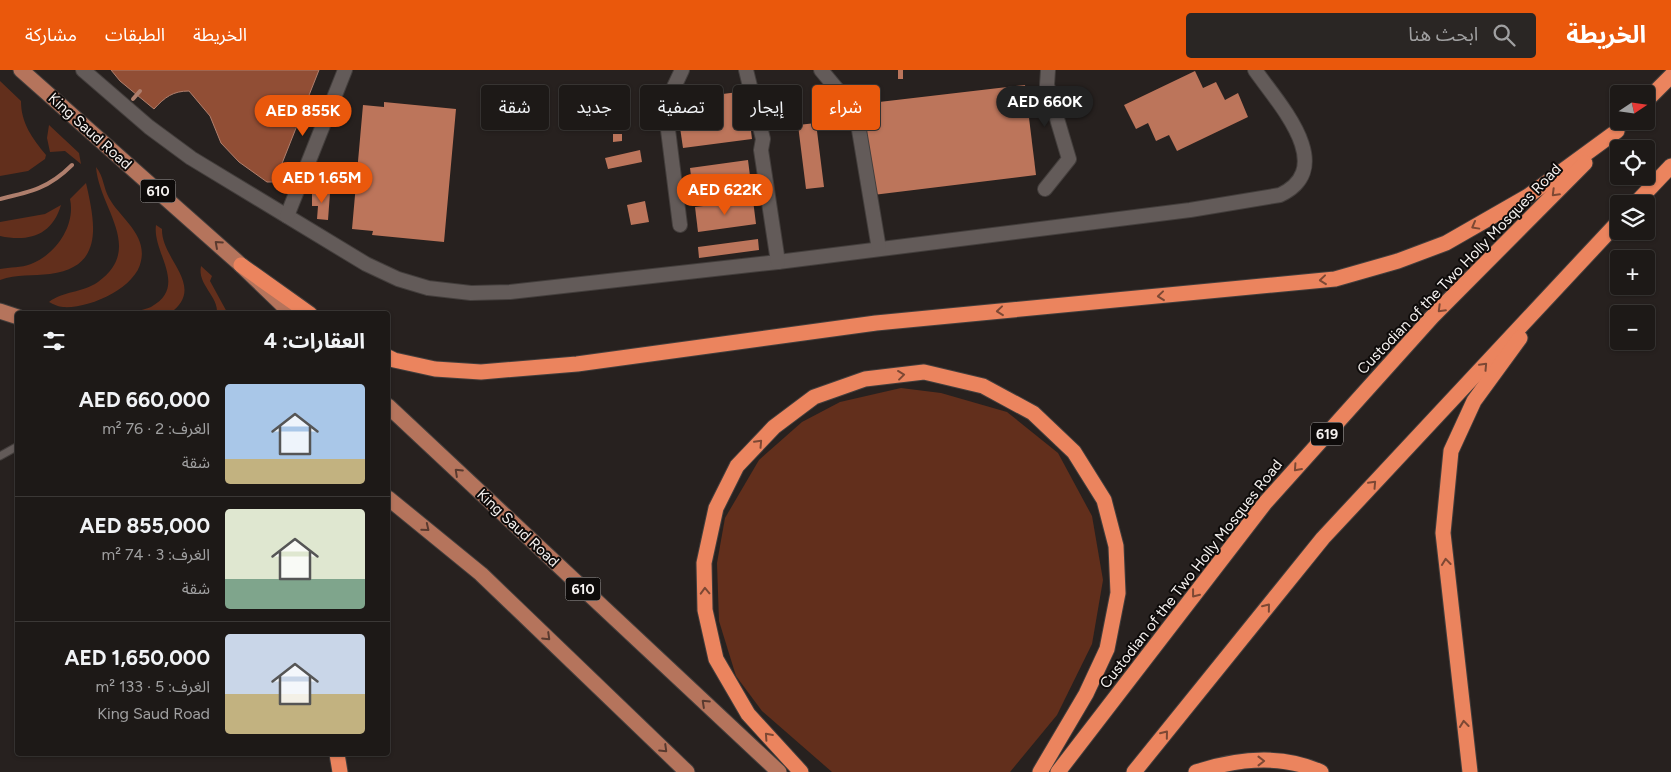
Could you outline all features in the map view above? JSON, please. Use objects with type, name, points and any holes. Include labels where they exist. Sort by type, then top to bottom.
[{"type":"highway","points":[[1655,92],[1671,76]]},
{"type":"highway","points":[[390,358],[434,369],[481,372],[577,364],[876,323],[1335,279],[1398,261],[1446,243],[1528,196],[1617,130]]},
{"type":"highway","name":"Custodian of the Two Holly Mosques Road","points":[[1058,772],[1265,503],[1432,317],[1618,130]]},
{"type":"highway","points":[[1644,195],[1671,166]]},
{"type":"highway","points":[[1134,772],[1323,538],[1610,231]]},
{"type":"highway","points":[[241,265],[306,311]]},
{"type":"highway","points":[[1470,772],[1443,533],[1451,451],[1474,401],[1565,279]]},
{"type":"highway","points":[[801,772],[748,714],[716,659],[705,610],[704,563],[716,508],[738,466],[774,427],[814,397],[865,379],[924,372],[983,386],[1033,413],[1074,452],[1104,500],[1116,546],[1118,594],[1107,649],[1086,694],[1040,772]]},
{"type":"highway","points":[[337,756],[340,772]]},
{"type":"highway","points":[[1196,772],[1260,759],[1308,766],[1321,772]]},
{"type":"main road","name":"King Saud Road","points":[[22,70],[241,265],[289,311]]},
{"type":"main road","points":[[0,311],[15,316]]},
{"type":"main road","name":"King Saud Road","points":[[390,408],[779,772]]},
{"type":"main road","points":[[390,500],[481,574],[688,772]]},
{"type":"street","points":[[83,70],[149,127],[190,158],[366,264],[398,279],[428,288],[471,294],[510,292],[778,262],[1190,210],[1280,195],[1288,191],[1300,178],[1306,159],[1304,147],[1298,134],[1255,70]]},
{"type":"street","points":[[287,216],[345,70]]},
{"type":"street","points":[[680,224],[665,106],[682,70]]},
{"type":"street","points":[[746,70],[763,139],[761,150],[778,262]]},
{"type":"street","points":[[821,70],[856,112],[879,249]]},
{"type":"street","points":[[1045,189],[1069,159],[1047,85],[1048,70]]},
{"type":"lane","points":[[0,456],[15,448]]},
{"type":"shaded area","points":[[111,70],[319,70],[281,166],[278,182],[267,182],[239,162],[221,143],[210,116],[189,91],[178,92],[170,96],[154,109],[120,81]]},
{"type":"shaded area","points":[[0,81],[21,101],[23,116],[28,130],[46,155],[45,159],[28,171],[0,176]]},
{"type":"shaded area","points":[[49,125],[79,153],[81,164],[65,151],[50,152],[47,138]]},
{"type":"shaded area","points":[[96,167],[101,175],[109,198],[136,234],[142,251],[141,261],[137,271],[130,280],[110,295],[74,307],[63,307],[49,302],[54,298],[92,286],[98,282],[112,269],[118,255],[119,241],[116,227],[99,182]]},
{"type":"shaded area","points":[[86,183],[93,228],[92,241],[88,253],[80,262],[68,270],[0,280],[0,269],[31,264],[40,260],[55,247],[67,229],[71,209],[70,199]]},
{"type":"shaded area","points":[[61,205],[52,224],[38,234],[20,238],[0,236],[0,222],[45,214]]},
{"type":"shaded area","points":[[156,225],[162,229],[168,252],[180,273],[184,283],[184,294],[180,304],[172,311],[136,311],[151,307],[162,299],[167,289],[166,269],[156,236]]},
{"type":"shaded area","points":[[201,266],[212,276],[210,281],[226,311],[217,311],[215,302],[202,279]]},
{"type":"shaded area","points":[[901,388],[941,393],[1007,412],[1058,453],[1092,516],[1103,580],[1092,644],[1057,715],[1010,772],[832,772],[762,711],[736,676],[719,621],[717,563],[725,518],[759,460],[802,422],[840,402]]},
{"type":"building","points":[[898,70],[903,70],[903,79],[898,79]]},
{"type":"building","points":[[1195,71],[1203,88],[1216,82],[1225,100],[1238,93],[1248,117],[1177,151],[1169,135],[1156,141],[1148,123],[1136,129],[1124,105]]},
{"type":"building","points":[[1025,85],[1036,175],[873,195],[865,130],[880,130],[880,102]]},
{"type":"building","points":[[733,93],[733,130],[751,130],[752,139],[683,148],[680,130],[723,130],[723,94]]},
{"type":"building","points":[[384,102],[456,109],[444,242],[372,235],[373,231],[352,229],[363,105],[384,107]]},
{"type":"building","points":[[812,123],[812,130],[817,130],[824,187],[806,189],[799,130],[802,130],[802,125]]},
{"type":"building","points":[[613,134],[622,134],[622,141],[613,142]]},
{"type":"building","points":[[640,150],[642,162],[608,169],[605,158]]},
{"type":"building","points":[[748,160],[751,184],[693,192],[690,168]]},
{"type":"building","points":[[312,192],[330,193],[328,220],[317,219],[318,206],[312,206]]},
{"type":"building","points":[[753,200],[756,224],[698,232],[695,207]]},
{"type":"building","points":[[645,201],[649,222],[631,225],[627,205]]},
{"type":"building","points":[[758,239],[759,250],[699,258],[698,247]]},
{"type":"waterway","points":[[133,99],[140,91]]},
{"type":"waterway","points":[[0,199],[39,188],[64,173],[72,165]]}]
